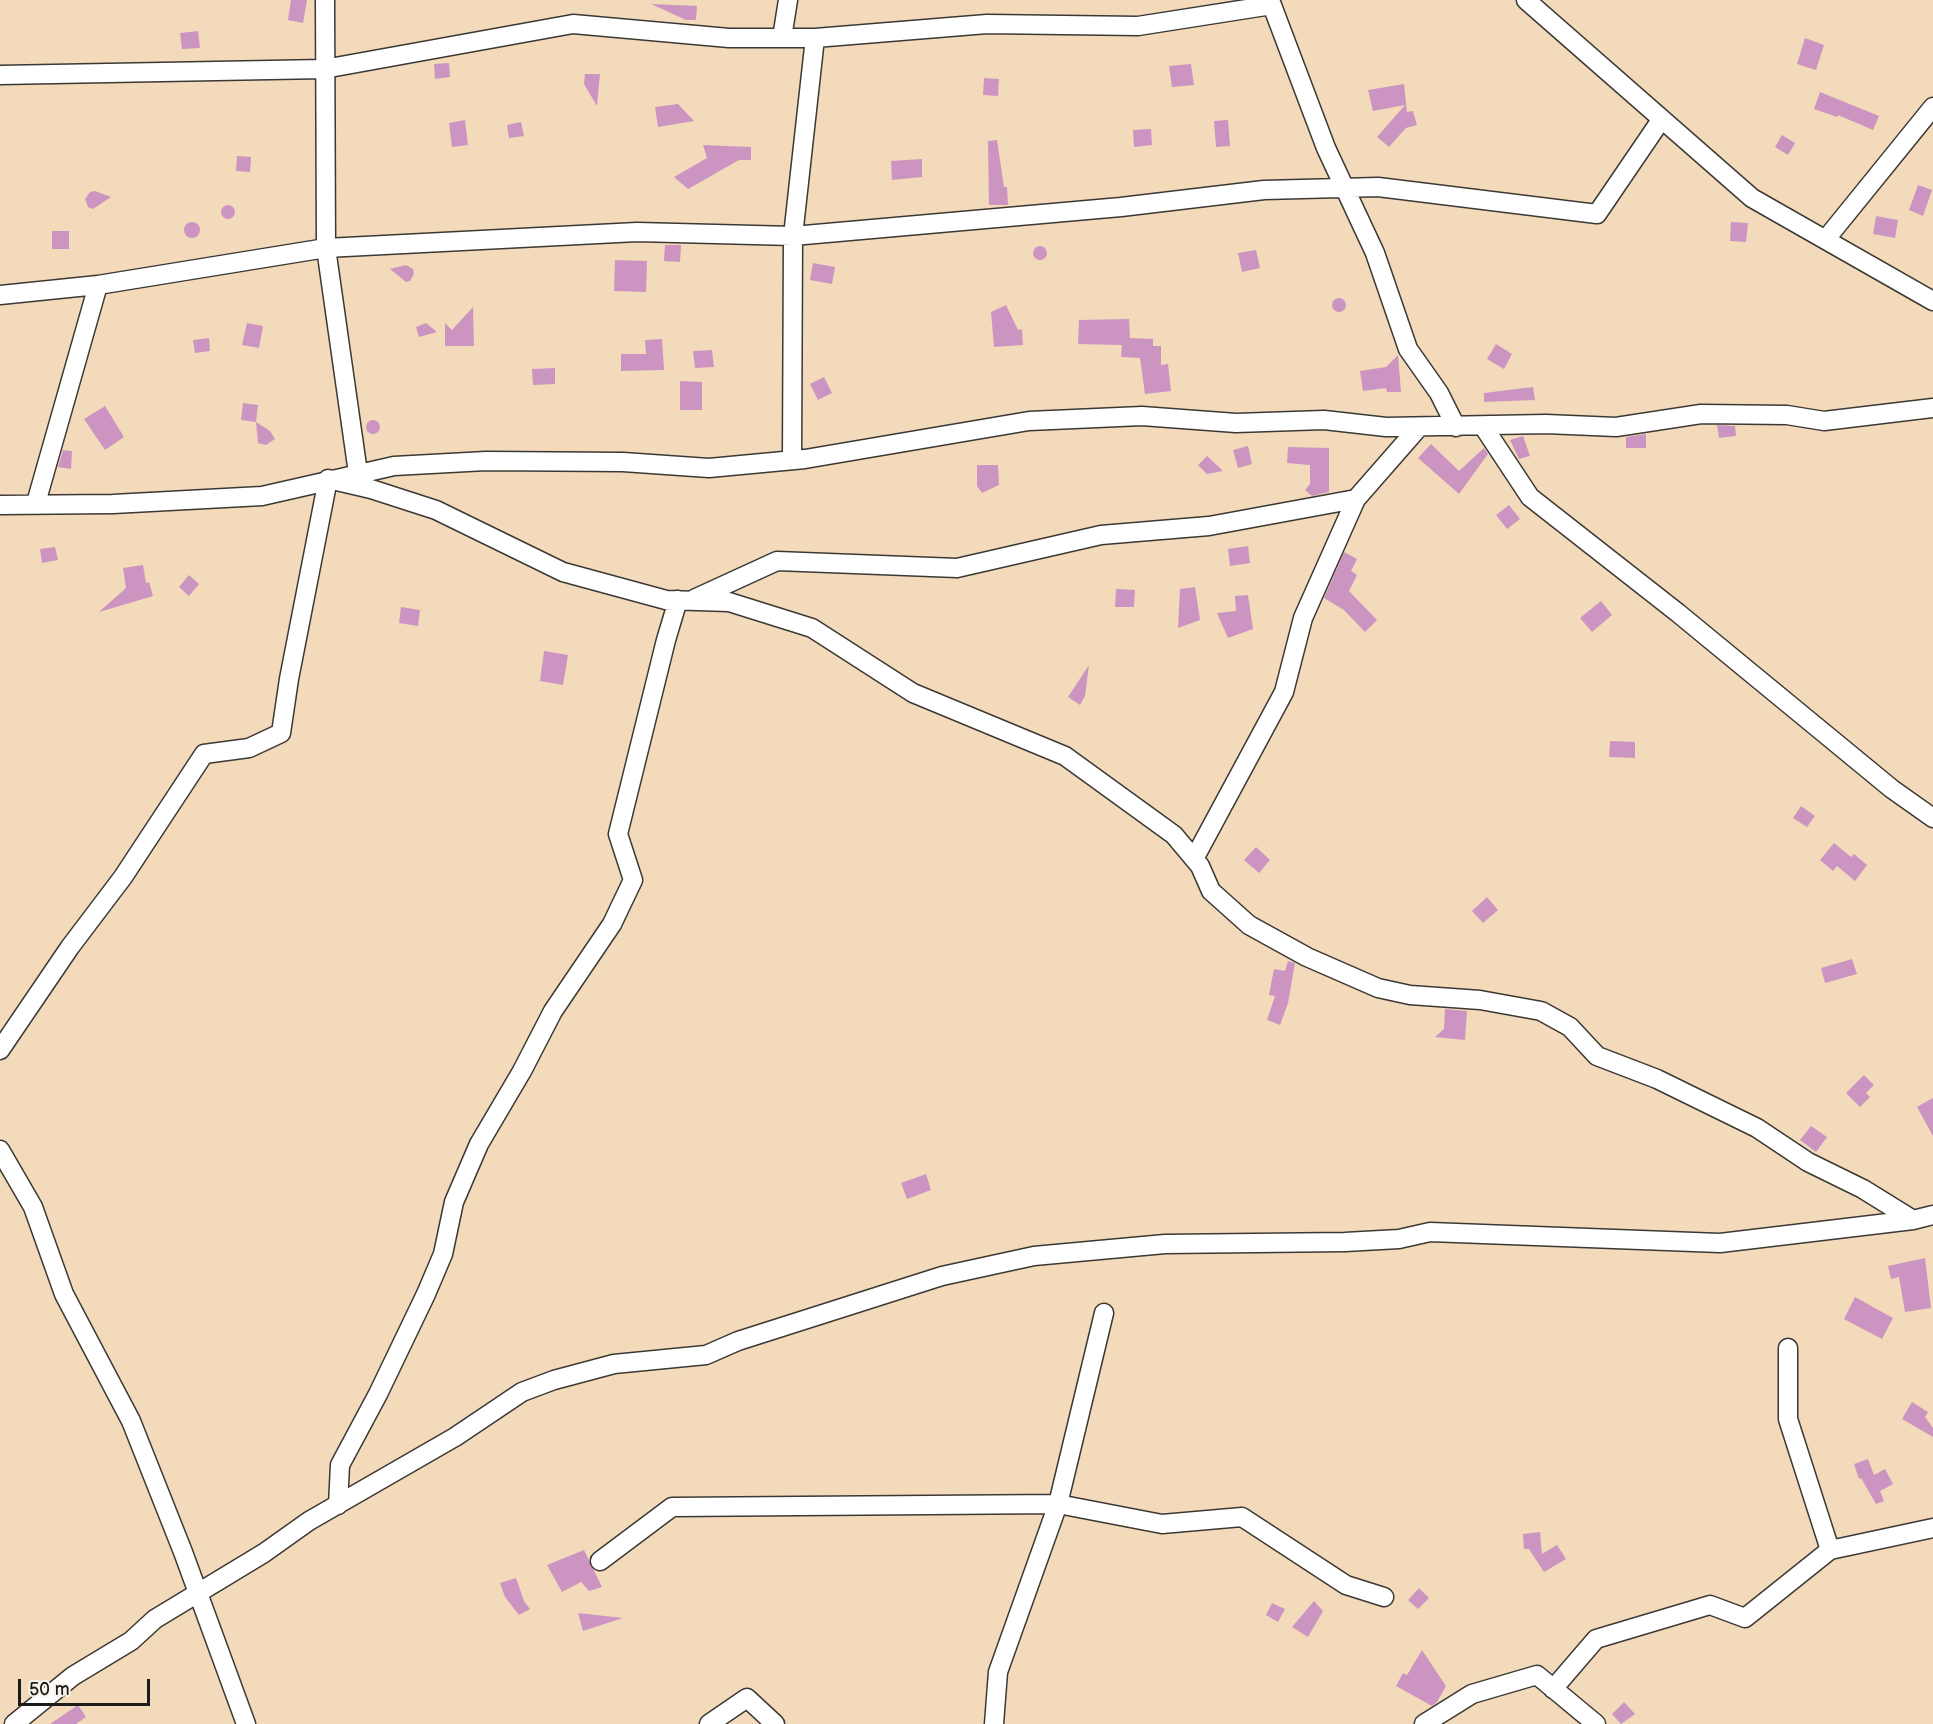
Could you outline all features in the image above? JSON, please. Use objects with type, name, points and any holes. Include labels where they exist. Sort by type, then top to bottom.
[{"type":"street","points":[[325,0],[326,248],[358,473]]},
{"type":"street","points":[[782,38],[788,0]]},
{"type":"street","points":[[1526,0],[1752,198],[1932,295]]},
{"type":"street","points":[[0,75],[324,69],[573,24],[729,38],[815,38],[987,24],[1138,26],[1271,3],[1343,188],[1375,253],[1408,349],[1439,393],[1456,427]]},
{"type":"street","points":[[792,460],[793,236],[815,38]]},
{"type":"street","points":[[1826,239],[1933,107]]},
{"type":"street","points":[[0,295],[98,285],[326,248],[637,232],[793,236],[1121,207],[1264,190],[1378,187],[1597,214],[1661,120]]},
{"type":"street","points":[[36,503],[98,285]]},
{"type":"street","points":[[0,505],[113,504],[262,496],[328,479],[394,466],[486,461],[623,462],[709,468],[792,460],[1029,421],[1142,416],[1236,423],[1324,420],[1386,427],[1616,427],[1701,414],[1787,415],[1824,421],[1933,408]]},
{"type":"street","points":[[1483,426],[1530,498],[1678,613],[1892,789],[1933,818]]},
{"type":"street","points":[[1194,859],[1284,692],[1303,618],[1356,499],[1419,427]]},
{"type":"street","points":[[328,479],[371,489],[436,510],[564,572],[666,600],[729,602],[812,628],[913,693],[1065,756],[1174,835],[1194,859],[1210,891],[1241,919],[1307,957],[1378,988],[1410,994],[1480,1000],[1541,1011],[1570,1027],[1597,1056],[1657,1079],[1757,1128],[1808,1162],[1863,1189],[1913,1220]]},
{"type":"street","points":[[0,1050],[70,947],[123,877],[204,754],[249,748],[281,733],[289,679],[328,479]]},
{"type":"street","points":[[338,1505],[340,1465],[378,1394],[426,1294],[443,1254],[454,1202],[479,1144],[522,1071],[553,1011],[612,924],[633,880],[618,834],[666,640],[683,601],[777,561],[957,568],[1101,535],[1209,526],[1356,499]]},
{"type":"street","points":[[0,1150],[33,1207],[64,1294],[131,1421],[246,1724]]},
{"type":"street","points":[[14,1724],[73,1676],[131,1641],[155,1619],[338,1505],[455,1437],[522,1392],[554,1380],[614,1364],[706,1355],[738,1341],[942,1276],[1034,1256],[1165,1244],[1399,1239],[1430,1232],[1720,1243],[1913,1220],[1933,1215]]},
{"type":"street","points":[[994,1724],[998,1672],[1058,1504],[1104,1313]]},
{"type":"street","points":[[1788,1348],[1788,1419],[1830,1550]]},
{"type":"street","points":[[600,1561],[672,1507],[1058,1504],[1162,1524],[1242,1517],[1346,1585],[1384,1597]]},
{"type":"street","points":[[1553,1689],[1596,1638],[1710,1605],[1745,1618],[1830,1550],[1933,1528]]},
{"type":"street","points":[[1424,1724],[1472,1694],[1537,1676],[1596,1724]]},
{"type":"street","points":[[710,1724],[747,1698],[775,1724]]},
{"type":"building","points":[[291,0],[307,0],[303,23],[288,20]]},
{"type":"building","points":[[651,4],[697,6],[696,20],[686,20]]},
{"type":"building","points":[[198,31],[200,48],[182,49],[180,33]]},
{"type":"building","points":[[1805,38],[1824,45],[1816,70],[1797,64]]},
{"type":"building","points":[[449,63],[450,77],[435,79],[434,64]]},
{"type":"building","points":[[1191,64],[1194,85],[1172,87],[1169,66]]},
{"type":"building","points":[[585,74],[600,74],[597,106],[584,84]]},
{"type":"building","points":[[984,78],[999,79],[998,96],[983,95]]},
{"type":"building","points":[[1404,84],[1407,112],[1413,111],[1417,125],[1406,128],[1389,147],[1377,137],[1405,105],[1373,111],[1368,90]]},
{"type":"building","points":[[1820,92],[1879,116],[1873,130],[1838,115],[1837,117],[1814,109]]},
{"type":"building","points":[[678,104],[694,121],[658,127],[655,107]]},
{"type":"building","points":[[465,120],[468,145],[452,147],[449,123]]},
{"type":"building","points":[[1228,120],[1230,146],[1216,147],[1214,121]]},
{"type":"building","points":[[521,122],[524,136],[509,138],[507,125]]},
{"type":"building","points":[[1151,129],[1152,145],[1134,147],[1133,130]]},
{"type":"building","points":[[1782,135],[1795,143],[1788,155],[1775,147]]},
{"type":"building","points":[[997,140],[1004,187],[1007,187],[1008,205],[989,205],[988,141]]},
{"type":"building","points":[[703,145],[751,147],[751,160],[739,160],[688,189],[674,177],[707,158]]},
{"type":"building","points":[[237,156],[251,157],[250,172],[236,171]]},
{"type":"building","points":[[922,159],[922,177],[892,180],[891,161]]},
{"type":"building","points":[[1918,185],[1932,190],[1923,216],[1909,210]]},
{"type":"building","points":[[95,191],[111,197],[93,209],[88,207],[85,199],[90,192]]},
{"type":"building","points":[[225,205],[231,205],[235,212],[231,219],[225,219],[221,215],[221,209]]},
{"type":"building","points":[[1876,216],[1898,220],[1895,238],[1873,234]]},
{"type":"building","points":[[192,222],[198,224],[200,230],[198,236],[192,238],[186,236],[184,230],[186,224]]},
{"type":"building","points":[[1731,222],[1748,223],[1746,242],[1730,241]]},
{"type":"building","points":[[52,231],[69,231],[69,249],[52,249]]},
{"type":"building","points":[[665,245],[681,245],[680,262],[664,261]]},
{"type":"building","points":[[1037,246],[1043,246],[1047,253],[1043,260],[1037,260],[1033,256],[1033,250]]},
{"type":"building","points":[[1256,250],[1260,268],[1242,272],[1238,253]]},
{"type":"building","points":[[615,260],[647,261],[646,292],[614,291]]},
{"type":"building","points":[[813,263],[835,267],[832,284],[810,280]]},
{"type":"building","points":[[406,265],[413,269],[414,274],[410,281],[406,282],[390,269]]},
{"type":"building","points":[[1336,298],[1342,298],[1346,305],[1342,312],[1336,312],[1332,308],[1332,302]]},
{"type":"building","points":[[1006,305],[1018,330],[1022,329],[1023,345],[994,347],[991,312]]},
{"type":"building","points":[[473,307],[474,346],[445,346],[445,323],[452,330]]},
{"type":"building","points":[[1129,319],[1130,338],[1153,339],[1153,346],[1161,346],[1161,365],[1168,364],[1171,391],[1145,394],[1140,358],[1121,357],[1122,345],[1078,344],[1079,320]]},
{"type":"building","points":[[247,323],[263,326],[259,348],[242,345]]},
{"type":"building","points":[[426,323],[437,332],[419,337],[416,327]]},
{"type":"building","points":[[209,338],[210,351],[195,353],[193,340]]},
{"type":"building","points":[[662,339],[664,370],[621,371],[621,354],[646,354],[645,340]]},
{"type":"building","points":[[1496,344],[1512,354],[1504,369],[1487,359]]},
{"type":"building","points":[[712,350],[714,367],[695,368],[693,351]]},
{"type":"building","points":[[1398,355],[1401,392],[1387,392],[1386,388],[1363,391],[1360,371],[1386,367]]},
{"type":"building","points":[[555,368],[555,384],[533,385],[532,369]]},
{"type":"building","points":[[824,377],[832,393],[818,400],[810,384]]},
{"type":"building","points":[[680,381],[702,382],[702,410],[680,410]]},
{"type":"building","points":[[1533,387],[1535,400],[1484,402],[1484,393]]},
{"type":"building","points":[[243,403],[258,405],[256,422],[241,420]]},
{"type":"building","points":[[105,406],[124,437],[105,450],[84,419]]},
{"type":"building","points":[[370,420],[376,420],[380,427],[376,434],[370,434],[366,430],[366,424]]},
{"type":"building","points":[[256,422],[270,431],[275,439],[266,445],[258,443]]},
{"type":"building","points":[[1717,425],[1735,426],[1736,436],[1719,438]]},
{"type":"building","points":[[1646,434],[1646,448],[1626,448],[1626,437]]},
{"type":"building","points":[[1523,436],[1530,456],[1519,459],[1510,440]]},
{"type":"building","points":[[1431,444],[1459,471],[1484,448],[1488,454],[1459,494],[1418,458]]},
{"type":"building","points":[[1248,446],[1252,464],[1238,468],[1233,450]]},
{"type":"building","points":[[1288,447],[1329,448],[1329,492],[1312,496],[1305,490],[1310,484],[1310,465],[1287,463]]},
{"type":"building","points":[[63,450],[72,451],[71,469],[58,467]]},
{"type":"building","points":[[1207,456],[1223,471],[1207,474],[1198,465]]},
{"type":"building","points":[[977,465],[998,465],[999,485],[982,493],[977,486]]},
{"type":"building","points":[[1509,505],[1520,519],[1507,529],[1496,515]]},
{"type":"building","points":[[1248,546],[1250,563],[1230,566],[1228,549]]},
{"type":"building","points":[[55,547],[58,560],[42,563],[40,549]]},
{"type":"building","points":[[1344,552],[1357,559],[1351,571],[1357,575],[1349,591],[1377,620],[1365,632],[1344,610],[1324,598]]},
{"type":"building","points":[[143,565],[146,583],[149,582],[153,596],[99,612],[126,588],[123,568]]},
{"type":"building","points":[[189,575],[199,584],[189,596],[179,587]]},
{"type":"building","points":[[1195,587],[1200,620],[1178,628],[1180,589]]},
{"type":"building","points":[[1116,589],[1135,590],[1134,607],[1115,607]]},
{"type":"building","points":[[1248,595],[1253,629],[1228,638],[1217,613],[1236,611],[1235,596]]},
{"type":"building","points":[[1601,601],[1612,615],[1592,632],[1580,618]]},
{"type":"building","points":[[401,607],[420,610],[418,626],[399,623]]},
{"type":"building","points":[[544,651],[568,655],[563,685],[540,681]]},
{"type":"building","points":[[1089,665],[1085,696],[1080,705],[1068,697]]},
{"type":"building","points":[[1610,741],[1635,742],[1635,758],[1609,757]]},
{"type":"building","points":[[1801,806],[1815,816],[1807,827],[1793,818]]},
{"type":"building","points":[[1834,843],[1851,857],[1854,854],[1867,865],[1855,881],[1837,866],[1833,871],[1820,860]]},
{"type":"building","points":[[1256,847],[1270,860],[1259,873],[1244,860]]},
{"type":"building","points":[[1487,897],[1498,910],[1483,923],[1472,911]]},
{"type":"building","points":[[1852,959],[1857,974],[1825,983],[1821,968]]},
{"type":"building","points":[[1288,961],[1295,963],[1288,1003],[1280,1025],[1267,1020],[1275,996],[1269,995],[1274,969],[1285,971]]},
{"type":"building","points":[[1445,1009],[1467,1011],[1465,1040],[1435,1037],[1444,1029]]},
{"type":"building","points":[[1864,1075],[1874,1085],[1866,1093],[1870,1097],[1860,1107],[1846,1093]]},
{"type":"building","points":[[1933,1098],[1933,1136],[1917,1107]]},
{"type":"building","points":[[1811,1126],[1827,1137],[1816,1152],[1800,1140]]},
{"type":"building","points":[[926,1174],[931,1190],[907,1199],[901,1183]]},
{"type":"building","points":[[1925,1258],[1931,1308],[1905,1312],[1899,1277],[1891,1279],[1888,1266]]},
{"type":"building","points":[[1855,1297],[1893,1318],[1882,1339],[1844,1319]]},
{"type":"building","points":[[1912,1402],[1928,1412],[1925,1417],[1933,1428],[1933,1437],[1902,1419]]},
{"type":"building","points":[[1868,1459],[1874,1475],[1885,1469],[1893,1484],[1880,1491],[1884,1501],[1876,1504],[1861,1478],[1859,1479],[1854,1464]]},
{"type":"building","points":[[1540,1532],[1542,1554],[1557,1545],[1566,1559],[1544,1572],[1529,1549],[1524,1549],[1523,1534]]},
{"type":"building","points":[[584,1550],[602,1587],[589,1591],[581,1582],[562,1592],[547,1565]]},
{"type":"building","points":[[516,1578],[524,1601],[530,1609],[519,1615],[505,1597],[500,1583]]},
{"type":"building","points":[[1419,1588],[1429,1598],[1418,1609],[1408,1600]]},
{"type":"building","points":[[1314,1601],[1323,1611],[1308,1637],[1292,1627]]},
{"type":"building","points":[[1272,1603],[1285,1609],[1278,1622],[1266,1615]]},
{"type":"building","points":[[578,1613],[623,1618],[583,1631]]},
{"type":"building","points":[[1422,1650],[1446,1686],[1437,1702],[1432,1706],[1396,1686],[1403,1673],[1407,1675]]},
{"type":"building","points":[[1624,1702],[1635,1714],[1621,1724],[1612,1714]]},
{"type":"building","points":[[78,1705],[86,1717],[76,1724],[50,1724]]}]
